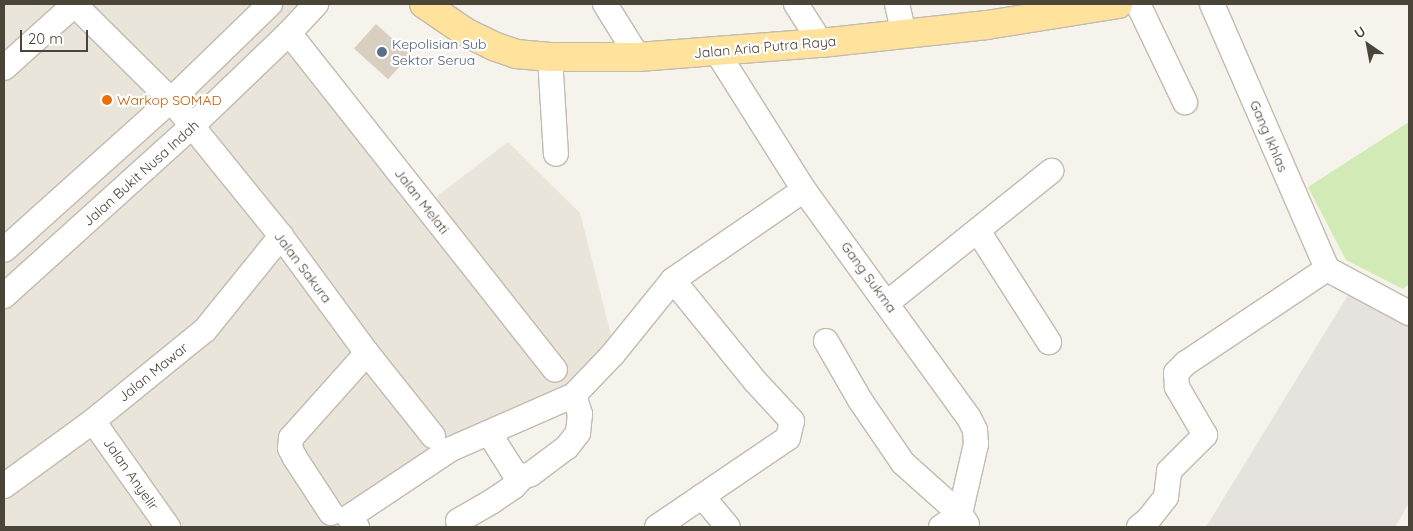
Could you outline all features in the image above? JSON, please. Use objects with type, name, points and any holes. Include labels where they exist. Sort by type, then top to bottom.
[{"type":"main road","name":"Jalan Aria Putra Raya","points":[[424,4],[465,32],[496,47],[516,54],[550,57],[638,57],[821,43],[987,25],[1118,4]]},
{"type":"street","points":[[4,68],[75,4]]},
{"type":"street","name":"Jalan Sakura","points":[[75,4],[171,100],[281,236],[367,353],[433,436]]},
{"type":"street","name":"Jalan Bukit Nusa Indah","points":[[4,296],[192,126],[289,33],[316,4]]},
{"type":"street","points":[[605,4],[638,57]]},
{"type":"street","points":[[796,4],[821,43]]},
{"type":"street","points":[[897,4],[904,35]]},
{"type":"street","points":[[1138,4],[1186,102]]},
{"type":"street","name":"Gang Ikhlas","points":[[1212,4],[1327,269]]},
{"type":"street","points":[[4,250],[171,100],[267,5]]},
{"type":"street","name":"Jalan Melati","points":[[289,33],[556,370]]},
{"type":"street","name":"Gang Sukma","points":[[717,52],[804,190],[969,418],[975,430],[976,444],[957,523]]},
{"type":"street","points":[[550,57],[556,154]]},
{"type":"street","points":[[887,303],[1051,171]]},
{"type":"street","points":[[357,527],[349,517],[451,449],[574,395],[612,354],[673,280],[804,190]]},
{"type":"street","points":[[978,231],[1049,342]]},
{"type":"street","name":"Jalan Mawar","points":[[4,486],[93,421],[205,330],[281,236]]},
{"type":"street","points":[[1139,527],[1148,520],[1166,497],[1169,471],[1205,435],[1177,387],[1176,373],[1186,363],[1327,269],[1409,313]]},
{"type":"street","points":[[657,527],[788,438],[792,421],[755,381],[673,280]]},
{"type":"street","points":[[826,341],[860,400],[903,463],[957,523]]},
{"type":"street","points":[[331,513],[295,458],[290,448],[291,438],[367,353]]},
{"type":"street","points":[[458,521],[513,488],[523,477],[531,474],[567,447],[578,433],[580,414],[574,395]]},
{"type":"street","name":"Jalan Anyelir","points":[[93,421],[168,527]]},
{"type":"street","points":[[489,433],[513,471],[523,477]]},
{"type":"street","points":[[702,496],[728,527]]},
{"type":"shaded area","points":[[4,4],[37,4],[40,6],[42,4],[326,4],[297,37],[424,206],[508,142],[580,213],[616,354],[580,395],[448,449],[325,527],[4,527]]},
{"type":"shaded area","points":[[1356,282],[1409,314],[1409,503],[1395,527],[1206,527]]},
{"type":"green space","points":[[1409,122],[1409,284],[1403,289],[1346,260],[1308,187]]},
{"type":"building","name":"Kepolisian Sub Sektor Serua","points":[[376,24],[410,55],[388,79],[354,49]]},
{"type":"place","name":"Kepolisian Sub Sektor Serua","points":[[382,52]]},
{"type":"place","name":"Warkop SOMAD","points":[[107,100]]}]
